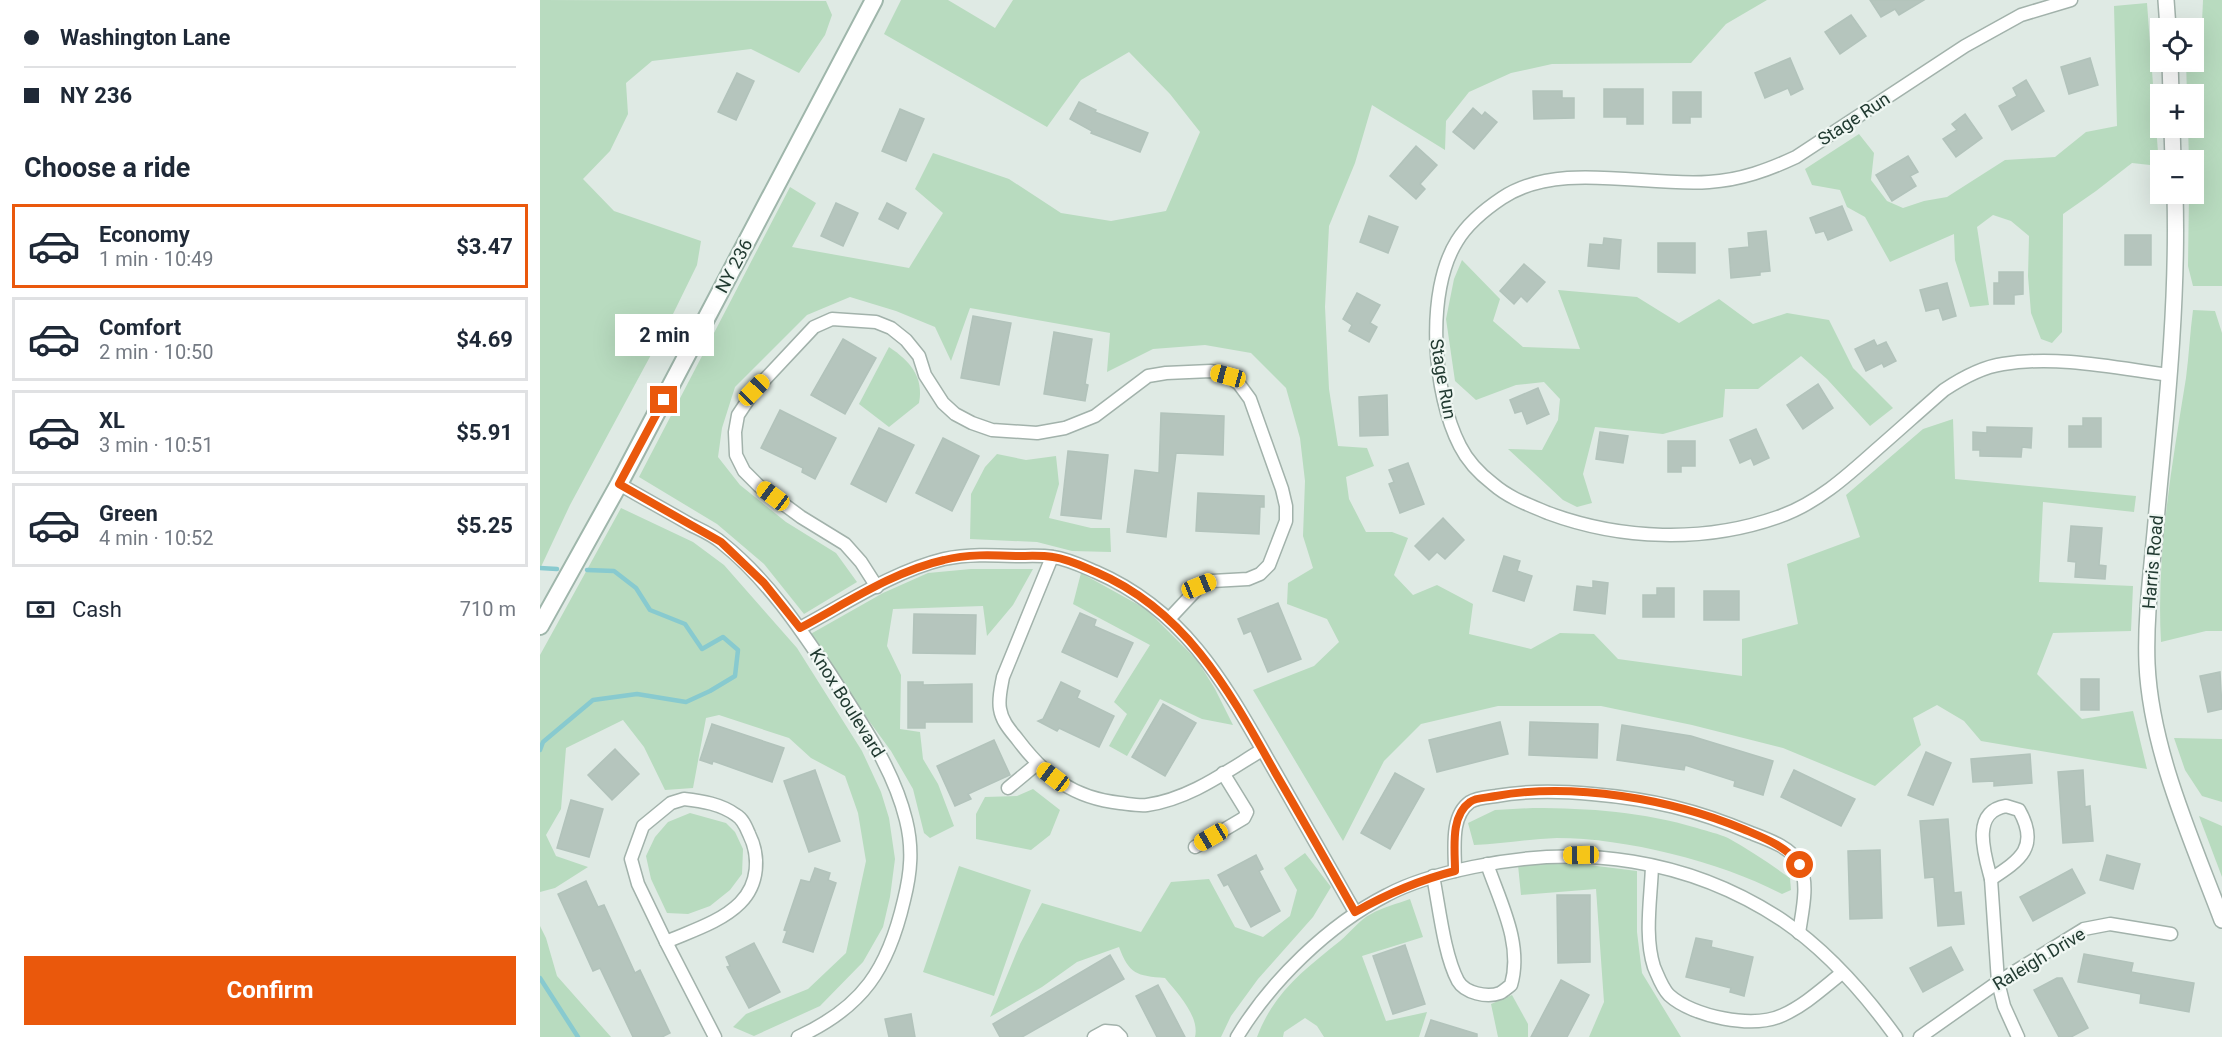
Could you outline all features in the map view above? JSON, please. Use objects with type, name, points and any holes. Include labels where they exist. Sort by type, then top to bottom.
[{"type":"main road","name":"NY 236","points":[[540,626],[619,484],[874,0]]},
{"type":"street","name":"Stage Run","points":[[2071,0],[2021,15],[1965,46],[1796,157],[1767,171],[1708,183],[1564,178],[1531,185],[1504,196],[1472,221],[1456,242],[1444,271],[1435,330],[1438,368],[1451,426],[1461,448],[1472,464],[1493,485],[1520,502],[1577,524],[1606,530],[1658,535],[1719,533],[1779,517],[1830,490],[1944,390],[1965,376],[2002,364],[2024,362],[2069,362],[2169,375]]},
{"type":"street","points":[[2166,0],[2167,18]]},
{"type":"street","name":"Harris Road","points":[[2175,204],[2176,242],[2169,375],[2148,614],[2147,665],[2163,753],[2180,810],[2222,920]]},
{"type":"street","points":[[877,587],[861,562],[845,544],[801,517],[759,486],[744,471],[736,455],[735,432],[738,415],[754,390],[814,327],[832,319],[876,322],[891,328],[906,340],[919,356],[925,375],[943,403],[955,414],[992,430],[1037,433],[1065,428],[1095,416],[1148,376],[1211,371],[1228,376],[1239,384],[1250,399],[1282,489],[1286,506],[1286,521],[1269,565],[1260,574],[1248,579],[1212,581],[1199,586],[1169,619]]},
{"type":"street","name":"Knox Boulevard","points":[[619,484],[721,542],[764,583],[800,628],[878,747],[906,818],[911,845],[911,870],[897,930],[882,966],[863,992],[844,1011],[816,1029],[798,1037]]},
{"type":"street","points":[[800,628],[907,571],[944,559],[985,555],[1052,556],[1076,563],[1111,578],[1137,594],[1169,619],[1221,678],[1355,912]]},
{"type":"street","points":[[1052,556],[1003,677],[1000,694],[1000,709],[1004,722],[1036,764],[1070,790],[1100,801],[1146,805],[1172,799],[1210,782],[1262,750]]},
{"type":"street","points":[[1008,788],[1036,764]]},
{"type":"street","points":[[1195,847],[1244,818],[1247,812],[1223,773]]},
{"type":"street","points":[[1455,871],[1455,833],[1461,811],[1472,800],[1508,794],[1551,791],[1634,798],[1682,807],[1720,819],[1773,842],[1794,856],[1800,865],[1804,888],[1799,933]]},
{"type":"street","points":[[666,942],[726,914],[741,902],[753,879],[757,862],[756,848],[746,826],[738,816],[722,807],[700,800],[684,799],[671,803],[643,826],[632,859],[638,884],[666,942],[715,1037]]},
{"type":"street","points":[[1991,879],[2018,861],[2028,842],[2028,827],[2019,810],[2006,806],[1997,807],[1990,812],[1982,834],[1982,846],[1991,879],[1998,982],[2004,1006],[2018,1037]]},
{"type":"street","points":[[1238,1037],[1252,1012],[1268,991],[1335,927],[1355,912],[1388,894],[1433,876],[1487,864],[1543,856],[1581,855],[1609,857],[1689,875],[1726,889],[1780,920],[1799,933],[1842,972],[1896,1037]]},
{"type":"street","points":[[1433,876],[1450,962],[1459,983],[1472,993],[1501,993],[1511,985],[1515,974],[1516,956],[1510,928],[1487,864]]},
{"type":"street","points":[[1652,866],[1650,949],[1663,987],[1670,996],[1685,1006],[1719,1017],[1743,1020],[1772,1018],[1799,1006],[1842,972]]},
{"type":"street","name":"Raleigh Drive","points":[[1920,1037],[1998,982],[2084,929],[2110,924],[2171,934]]},
{"type":"street","points":[[1094,1037],[1105,1030],[1116,1032],[1121,1037]]},
{"type":"green space","points":[[540,0],[826,1],[832,15],[825,35],[799,73],[751,49],[652,61],[626,83],[628,114],[610,151],[583,179],[614,211],[701,241],[697,265],[570,505],[540,569]]},
{"type":"green space","points":[[901,0],[948,0],[995,28],[1013,0],[1767,0],[1726,24],[1691,63],[1552,64],[1511,73],[1469,92],[1446,121],[1445,150],[1372,105],[1355,163],[1329,226],[1325,307],[1329,389],[1338,446],[1367,448],[1374,466],[1346,477],[1349,499],[1366,532],[1392,532],[1408,538],[1394,575],[1413,595],[1437,585],[1473,604],[1469,634],[1531,649],[1560,633],[1594,634],[1618,659],[1742,676],[1742,639],[1798,624],[1787,564],[1860,537],[1846,495],[1923,429],[1953,419],[1955,479],[2136,496],[2134,512],[2043,502],[2039,582],[2133,586],[2131,631],[2053,633],[2037,674],[2082,719],[2133,711],[2147,769],[1981,741],[1964,721],[1937,705],[1913,718],[1921,745],[1875,786],[1783,748],[1692,725],[1601,706],[1498,706],[1421,724],[1384,761],[1343,841],[1253,690],[1314,666],[1339,642],[1327,619],[1287,604],[1288,583],[1313,568],[1303,536],[1305,481],[1300,438],[1286,388],[1251,353],[1205,345],[1153,349],[1107,372],[1110,333],[970,308],[951,361],[935,327],[896,311],[850,297],[807,315],[735,387],[722,428],[718,457],[740,485],[786,522],[836,553],[857,582],[804,614],[764,564],[717,524],[639,477],[790,187],[816,203],[792,247],[909,268],[943,213],[915,189],[933,153],[1009,179],[1061,213],[1111,221],[1166,211],[1200,132],[1170,94],[1129,52],[1081,80],[1047,127],[884,34]]},
{"type":"green space","points":[[2203,0],[2222,0],[2222,286],[2193,286],[2188,266],[2189,204],[2204,204],[2204,150],[2189,150],[2188,138],[2204,138],[2204,84],[2187,84],[2186,72],[2204,72]]},
{"type":"green space","points":[[2147,3],[2150,72],[2152,72],[2153,84],[2150,84],[2150,138],[2157,138],[2158,150],[2150,150],[2150,165],[2132,163],[2063,214],[2062,332],[2052,343],[2041,339],[2031,313],[2028,276],[2029,236],[2011,221],[1993,215],[1977,227],[1989,305],[1970,307],[1955,260],[1954,234],[1890,262],[1865,217],[1847,207],[1840,190],[1812,185],[1805,169],[1859,134],[1874,153],[1871,180],[1887,201],[1903,208],[1947,197],[2005,160],[2055,157],[2086,132],[2117,126],[2114,6]]},
{"type":"green space","points":[[1462,260],[1500,299],[1493,321],[1523,347],[1580,349],[1558,290],[1637,297],[1679,323],[1719,299],[1753,324],[1787,313],[1829,320],[1853,368],[1893,408],[1870,426],[1827,379],[1801,356],[1758,389],[1725,389],[1723,417],[1663,434],[1595,427],[1583,474],[1592,503],[1577,507],[1563,500],[1508,449],[1542,450],[1558,420],[1560,399],[1544,382],[1516,385],[1476,400],[1455,381],[1446,319],[1454,279]]},
{"type":"green space","points":[[2193,310],[2215,311],[2222,333],[2222,631],[2206,631],[2161,642],[2163,543]]},
{"type":"green space","points":[[889,347],[914,371],[920,394],[919,403],[889,427],[859,404]]},
{"type":"green space","points":[[997,454],[1026,460],[1056,456],[1059,484],[1049,518],[1091,528],[1110,528],[1111,552],[1072,551],[1037,542],[970,539],[971,494],[985,467]]},
{"type":"green space","points":[[621,508],[693,542],[724,565],[797,648],[862,751],[881,792],[889,818],[895,859],[890,897],[883,927],[863,962],[820,1006],[754,1036],[733,1027],[746,1014],[808,989],[846,953],[866,861],[858,813],[845,776],[811,758],[789,738],[719,715],[706,718],[693,788],[665,790],[644,747],[623,720],[566,748],[561,809],[546,835],[556,856],[588,867],[555,888],[540,892],[540,655]]},
{"type":"green space","points":[[971,569],[1033,569],[1013,605],[987,636],[983,606],[893,609],[887,646],[901,675],[900,729],[920,732],[923,759],[938,784],[954,826],[930,838],[924,833],[913,789],[891,751],[807,636],[883,593],[928,573]]},
{"type":"green space","points":[[1081,573],[1146,609],[1197,660],[1233,725],[1202,719],[1160,699],[1127,756],[1109,746],[1127,714],[1114,702],[1150,645],[1073,604]]},
{"type":"green space","points":[[2174,738],[2222,739],[2222,802],[2202,796],[2185,770]]},
{"type":"green space","points":[[1033,789],[1060,810],[1050,835],[1031,850],[976,839],[976,814],[985,797],[1017,796]]},
{"type":"green space","points":[[1533,808],[1596,810],[1637,815],[1717,834],[1744,847],[1790,878],[1791,890],[1782,894],[1758,882],[1702,862],[1613,842],[1557,838],[1474,845],[1468,823],[1495,810]]},
{"type":"green space","points":[[690,813],[726,823],[735,832],[743,849],[742,874],[730,890],[710,906],[688,914],[667,913],[651,879],[646,856],[655,837],[668,822]]},
{"type":"green space","points":[[2199,816],[2222,826],[2222,877]]},
{"type":"green space","points":[[1305,853],[1331,887],[1313,917],[1258,979],[1231,1016],[1221,1037],[1195,1037],[1196,1029],[1191,1013],[1165,978],[1135,972],[1126,963],[1119,947],[1077,962],[1042,987],[990,1017],[1020,944],[1042,903],[1141,932],[1171,882],[1209,879],[1235,927],[1263,937],[1290,916],[1297,890],[1284,868]]},
{"type":"green space","points":[[1573,863],[1637,871],[1637,932],[1642,973],[1681,1037],[1589,1037],[1604,1002],[1596,889],[1521,895],[1518,865]]},
{"type":"green space","points":[[959,866],[1031,890],[994,996],[923,972]]},
{"type":"green space","points":[[1410,899],[1423,937],[1362,956],[1386,1021],[1427,1012],[1419,1037],[1324,1037],[1317,1026],[1305,1018],[1284,1032],[1283,1037],[1257,1037],[1281,994],[1302,972],[1367,916]]},
{"type":"green space","points":[[540,926],[546,938],[557,976],[611,1037],[540,1037]]},
{"type":"green space","points":[[1512,995],[1528,1024],[1528,1037],[1498,1037],[1491,1004]]},
{"type":"building","points":[[1870,0],[1924,0],[1899,15],[1895,9],[1881,17]]},
{"type":"building","points":[[1851,15],[1866,36],[1840,54],[1825,32]]},
{"type":"building","points":[[1790,58],[1803,89],[1791,95],[1788,88],[1765,98],[1755,73]]},
{"type":"building","points":[[2090,58],[2098,85],[2069,94],[2061,67]]},
{"type":"building","points":[[737,73],[754,81],[736,120],[718,112]]},
{"type":"building","points":[[2026,80],[2044,111],[2012,130],[1999,106],[2017,96],[2013,88]]},
{"type":"building","points":[[1604,89],[1643,89],[1643,124],[1627,124],[1627,117],[1604,117]]},
{"type":"building","points":[[1533,91],[1562,91],[1562,98],[1574,98],[1574,118],[1534,119]]},
{"type":"building","points":[[1673,92],[1701,92],[1701,117],[1690,117],[1690,123],[1673,123]]},
{"type":"building","points":[[1079,102],[1096,110],[1095,112],[1148,133],[1140,152],[1091,133],[1092,131],[1070,119]]},
{"type":"building","points":[[1473,108],[1482,116],[1485,112],[1497,122],[1474,149],[1453,132]]},
{"type":"building","points":[[900,109],[924,119],[906,161],[882,151]]},
{"type":"building","points":[[1965,114],[1982,138],[1956,157],[1943,139],[1957,130],[1952,124]]},
{"type":"building","points":[[1416,146],[1437,165],[1420,184],[1425,189],[1416,199],[1390,176]]},
{"type":"building","points":[[1908,156],[1918,172],[1910,176],[1916,186],[1892,201],[1876,175]]},
{"type":"building","points":[[836,203],[858,213],[843,246],[821,236]]},
{"type":"building","points":[[887,203],[906,213],[898,229],[879,219]]},
{"type":"building","points":[[1842,206],[1852,230],[1828,240],[1824,231],[1816,233],[1810,218]]},
{"type":"building","points":[[1369,216],[1398,227],[1388,253],[1360,242]]},
{"type":"building","points":[[1766,231],[1770,271],[1760,272],[1760,275],[1731,278],[1729,249],[1749,247],[1748,233]]},
{"type":"building","points":[[2125,235],[2151,235],[2151,265],[2125,265]]},
{"type":"building","points":[[1604,238],[1621,240],[1619,269],[1588,266],[1590,244],[1603,245]]},
{"type":"building","points":[[1658,243],[1695,243],[1695,273],[1658,272]]},
{"type":"building","points":[[1524,264],[1545,282],[1527,302],[1521,296],[1514,304],[1500,291]]},
{"type":"building","points":[[1999,272],[2023,272],[2023,294],[2014,295],[2014,304],[1994,304],[1994,283],[1999,283]]},
{"type":"building","points":[[1947,283],[1956,316],[1943,320],[1939,308],[1926,311],[1920,290]]},
{"type":"building","points":[[1357,293],[1380,305],[1370,323],[1377,327],[1369,342],[1349,331],[1352,325],[1343,319]]},
{"type":"building","points":[[973,316],[1011,323],[999,385],[961,378]]},
{"type":"building","points":[[1054,332],[1092,339],[1085,384],[1088,385],[1085,401],[1044,394]]},
{"type":"building","points":[[843,339],[876,358],[845,414],[811,395]]},
{"type":"building","points":[[1874,340],[1877,346],[1886,342],[1896,361],[1884,367],[1882,363],[1866,371],[1855,349]]},
{"type":"building","points":[[1818,384],[1833,408],[1803,429],[1787,405]]},
{"type":"building","points":[[1538,388],[1549,414],[1527,424],[1522,411],[1515,413],[1510,400]]},
{"type":"building","points":[[1387,395],[1388,435],[1360,436],[1359,397]]},
{"type":"building","points":[[780,410],[836,438],[815,479],[802,472],[803,468],[761,448]]},
{"type":"building","points":[[1161,413],[1224,416],[1223,455],[1176,453],[1166,537],[1127,532],[1135,470],[1159,473]]},
{"type":"building","points":[[2083,418],[2101,418],[2101,447],[2069,447],[2069,426],[2083,426]]},
{"type":"building","points":[[1987,427],[2032,428],[2031,448],[2022,447],[2021,457],[1980,456],[1980,450],[1973,450],[1973,432],[1987,433]]},
{"type":"building","points":[[879,428],[914,445],[886,502],[851,484]]},
{"type":"building","points":[[1756,429],[1769,458],[1754,465],[1751,458],[1740,463],[1730,440]]},
{"type":"building","points":[[1600,432],[1628,436],[1623,463],[1596,459]]},
{"type":"building","points":[[943,438],[979,456],[952,511],[916,493]]},
{"type":"building","points":[[1668,441],[1695,441],[1695,466],[1681,466],[1681,472],[1668,472]]},
{"type":"building","points":[[1068,451],[1108,455],[1101,519],[1061,515]]},
{"type":"building","points":[[1408,463],[1424,504],[1400,513],[1389,484],[1394,482],[1389,470]]},
{"type":"building","points":[[1198,493],[1264,496],[1264,507],[1260,507],[1259,534],[1196,531]]},
{"type":"building","points":[[1443,518],[1464,540],[1445,559],[1437,552],[1429,560],[1415,546]]},
{"type":"building","points":[[2071,526],[2102,528],[2099,565],[2106,566],[2105,579],[2075,577],[2076,562],[2068,561]]},
{"type":"building","points":[[1504,556],[1520,561],[1517,571],[1532,576],[1524,601],[1493,591]]},
{"type":"building","points":[[1593,581],[1608,583],[1605,614],[1574,610],[1577,586],[1593,588]]},
{"type":"building","points":[[1657,588],[1674,588],[1674,617],[1643,617],[1643,595],[1657,595]]},
{"type":"building","points":[[1704,591],[1739,591],[1739,620],[1704,620]]},
{"type":"building","points":[[1278,603],[1301,659],[1268,672],[1251,631],[1244,634],[1238,619]]},
{"type":"building","points":[[1080,613],[1096,620],[1094,626],[1133,643],[1117,677],[1062,652]]},
{"type":"building","points":[[914,614],[976,615],[975,654],[913,653]]},
{"type":"building","points":[[2220,672],[2222,709],[2208,712],[2200,676]]},
{"type":"building","points":[[2081,679],[2099,679],[2099,710],[2081,710]]},
{"type":"building","points":[[908,682],[923,682],[923,685],[972,684],[972,722],[925,722],[925,728],[908,728]]},
{"type":"building","points":[[1061,682],[1080,691],[1077,698],[1114,716],[1099,747],[1038,721],[1043,719]]},
{"type":"building","points":[[1163,704],[1196,723],[1165,776],[1132,757]]},
{"type":"building","points":[[1500,722],[1508,754],[1437,772],[1429,740]]},
{"type":"building","points":[[1530,722],[1598,724],[1597,758],[1529,755]]},
{"type":"building","points":[[712,724],[784,748],[772,782],[713,761],[712,764],[700,760]]},
{"type":"building","points":[[1622,725],[1691,736],[1773,761],[1763,795],[1734,786],[1735,781],[1685,765],[1684,770],[1617,760]]},
{"type":"building","points":[[994,740],[1010,775],[968,794],[971,799],[955,806],[937,766]]},
{"type":"building","points":[[615,749],[639,774],[612,800],[588,775]]},
{"type":"building","points":[[1926,752],[1951,763],[1933,805],[1908,795]]},
{"type":"building","points":[[2030,754],[2032,783],[1994,786],[1994,781],[1973,782],[1971,759]]},
{"type":"building","points":[[815,770],[840,841],[809,852],[784,781]]},
{"type":"building","points":[[1794,770],[1855,799],[1841,826],[1781,797]]},
{"type":"building","points":[[2083,770],[2085,807],[2090,806],[2093,841],[2063,843],[2058,772]]},
{"type":"building","points":[[1395,773],[1424,789],[1390,849],[1361,833]]},
{"type":"building","points":[[571,800],[603,809],[589,857],[557,848]]},
{"type":"building","points":[[1948,819],[1954,893],[1961,892],[1964,924],[1938,926],[1934,877],[1925,878],[1920,821]]},
{"type":"building","points":[[1880,850],[1882,918],[1850,919],[1848,851]]},
{"type":"building","points":[[1256,855],[1263,869],[1259,871],[1280,911],[1251,927],[1228,884],[1224,886],[1218,875]]},
{"type":"building","points":[[2107,855],[2140,864],[2133,889],[2100,880]]},
{"type":"building","points":[[815,868],[830,873],[828,880],[836,883],[813,952],[783,942],[787,931],[784,930],[801,880],[810,882]]},
{"type":"building","points":[[2072,869],[2085,893],[2033,921],[2020,897]]},
{"type":"building","points":[[586,881],[598,907],[604,905],[635,973],[640,970],[670,1033],[662,1037],[633,1037],[600,968],[593,971],[558,894]]},
{"type":"building","points":[[1557,895],[1590,895],[1590,962],[1558,963]]},
{"type":"building","points":[[1696,938],[1712,941],[1711,947],[1753,957],[1744,996],[1730,992],[1731,988],[1686,977]]},
{"type":"building","points":[[754,943],[780,992],[749,1008],[727,967],[730,966],[726,957]]},
{"type":"building","points":[[1405,945],[1425,1004],[1393,1014],[1373,956]]},
{"type":"building","points":[[1951,947],[1963,970],[1923,992],[1910,968]]},
{"type":"building","points":[[2084,954],[2133,963],[2131,972],[2194,983],[2189,1012],[2140,1003],[2141,994],[2078,982]]},
{"type":"building","points":[[1110,955],[1124,979],[1022,1037],[1000,1037],[993,1024]]},
{"type":"building","points":[[2057,978],[2062,978],[2088,1028],[2071,1037],[2059,1037],[2034,990]]},
{"type":"building","points":[[1561,980],[1589,995],[1567,1037],[1531,1037]]},
{"type":"building","points":[[1158,985],[1185,1037],[1157,1037],[1136,996]]},
{"type":"building","points":[[911,1014],[915,1037],[889,1037],[885,1019]]},
{"type":"building","points":[[1431,1020],[1477,1034],[1477,1037],[1425,1037]]},
{"type":"waterway","points":[[540,568],[557,569]]},
{"type":"waterway","points":[[540,750],[543,742],[593,700],[637,694],[686,702],[735,676],[738,650],[723,637],[702,649],[685,624],[650,610],[636,588],[614,571],[587,570]]},
{"type":"waterway","points":[[540,978],[578,1037]]},
{"type":"route","points":[[664,400],[619,484],[721,542],[764,583],[800,628],[907,571],[944,559],[985,555],[1052,556],[1076,563],[1111,578],[1137,594],[1169,619],[1221,678],[1355,912],[1388,894],[1433,876],[1455,871],[1455,833],[1461,811],[1472,800],[1508,794],[1551,791],[1634,798],[1682,807],[1720,819],[1773,842],[1794,856],[1800,865]]}]
